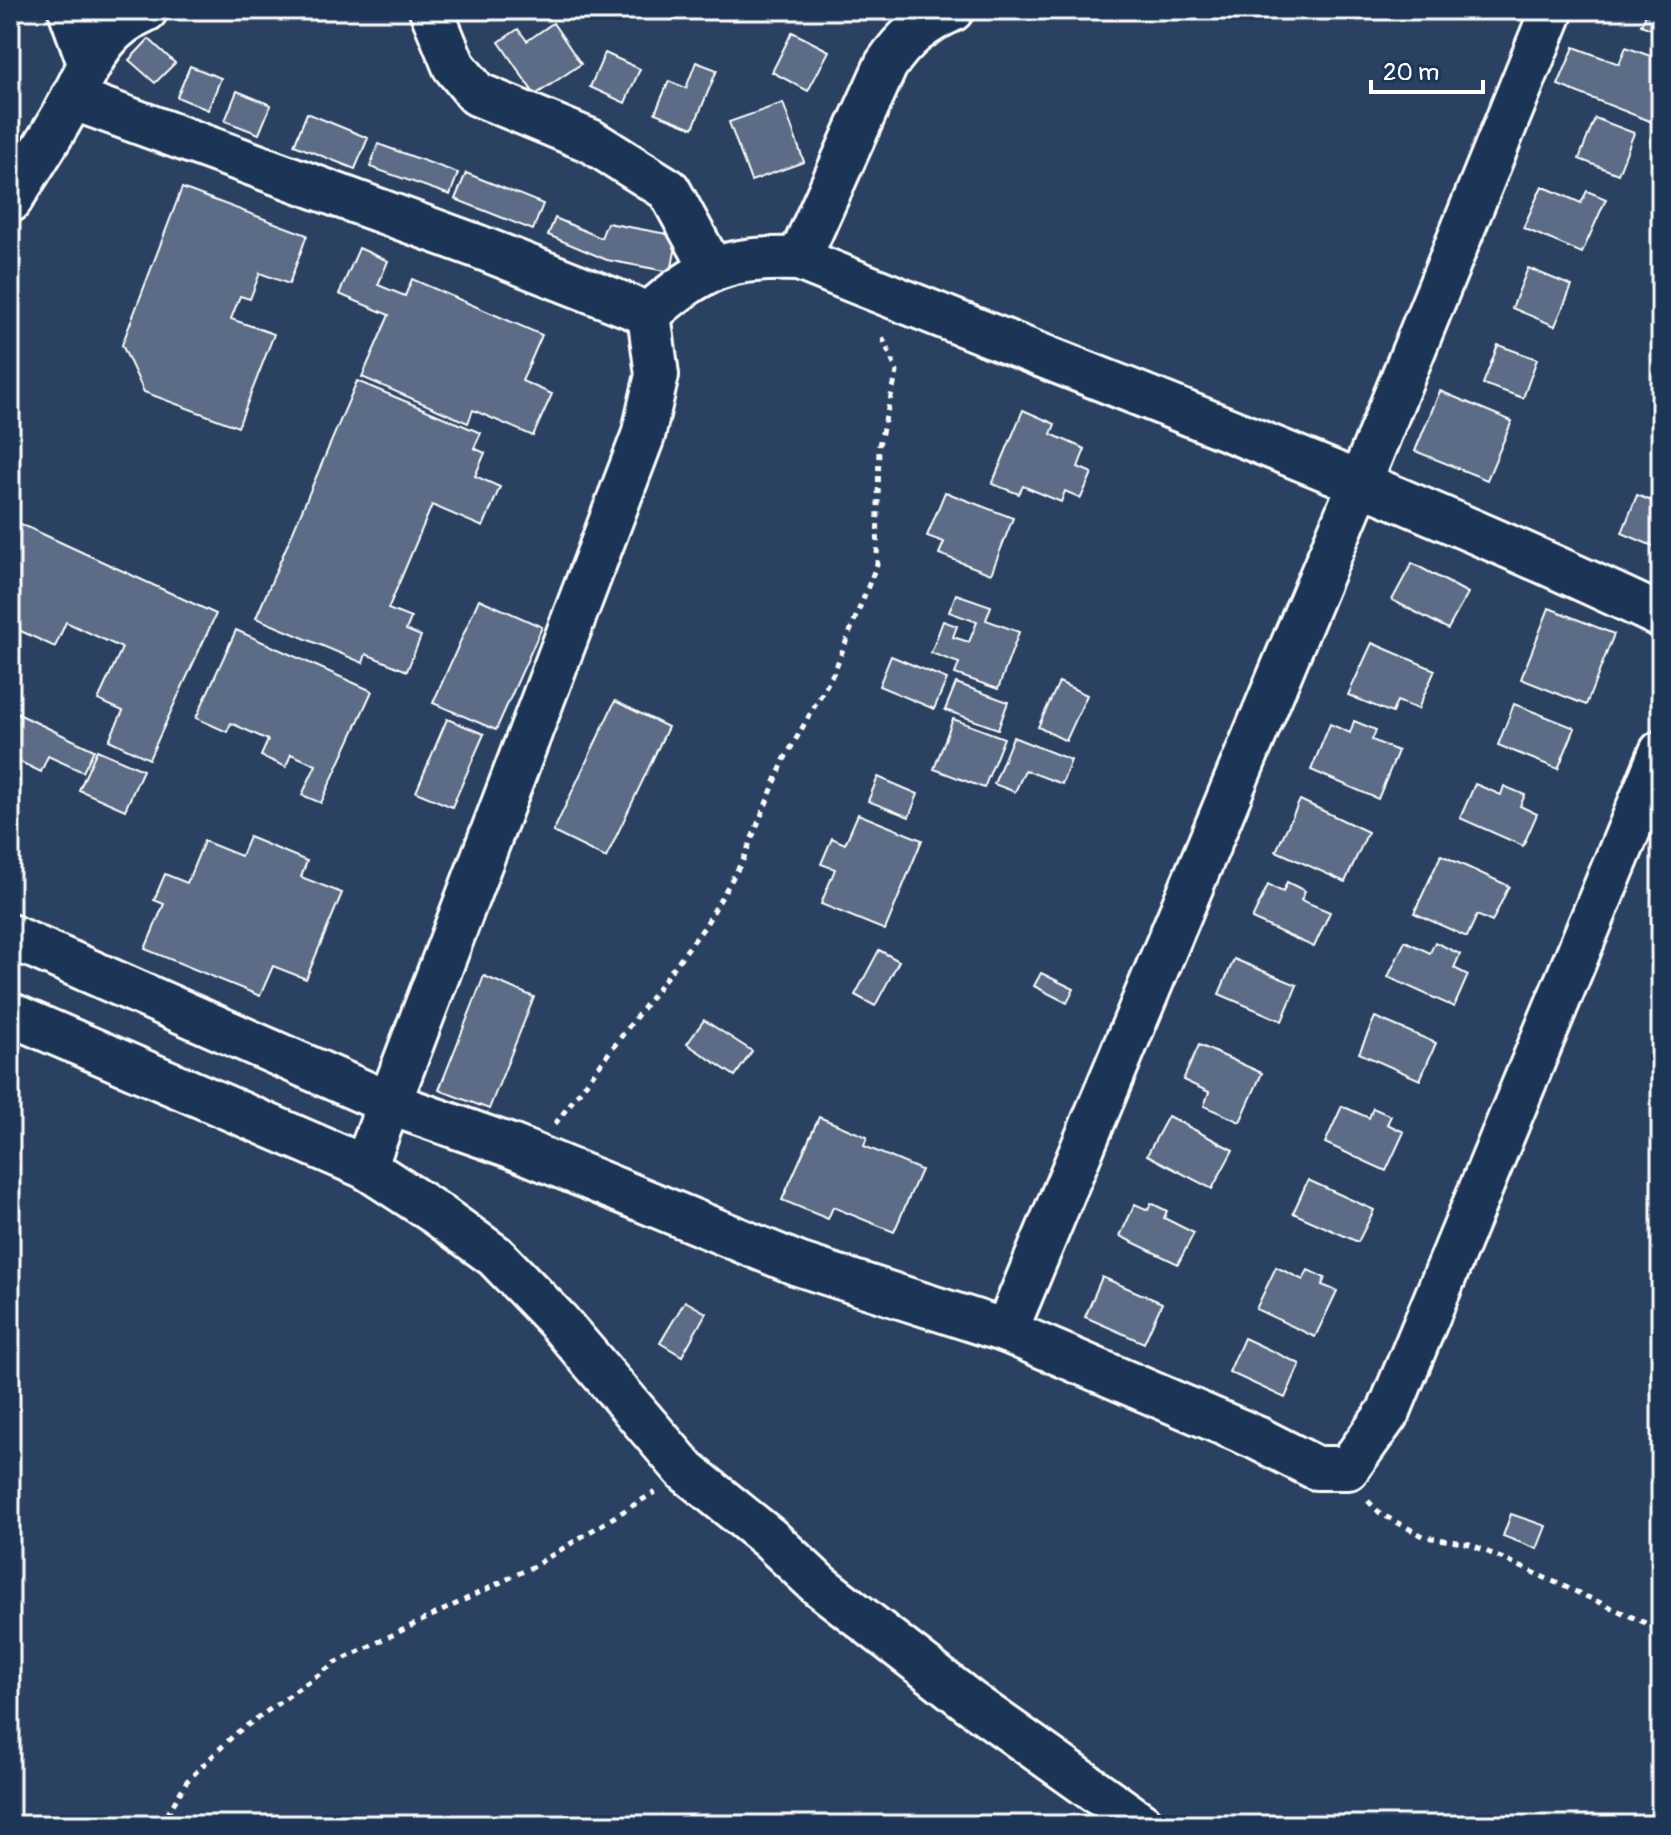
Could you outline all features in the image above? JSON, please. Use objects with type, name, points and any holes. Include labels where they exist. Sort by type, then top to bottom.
[{"type":"street","points":[[70,10],[88,60]]},
{"type":"street","points":[[10,201],[72,98],[88,60],[107,38],[146,10]]},
{"type":"street","points":[[431,10],[454,66],[477,94],[591,141],[669,190],[712,269]]},
{"type":"street","points":[[799,259],[886,65],[900,43],[927,21],[952,10]]},
{"type":"street","points":[[1006,1331],[1359,485],[1552,10]]},
{"type":"street","points":[[72,98],[479,247],[649,314]]},
{"type":"street","points":[[649,314],[671,294],[712,269],[737,260],[799,259],[1359,485],[1581,578],[1661,616]]},
{"type":"street","points":[[365,1167],[643,436],[657,375],[649,314]]},
{"type":"street","points":[[10,936],[391,1104],[511,1146],[798,1264],[1006,1331],[1257,1438],[1316,1468],[1348,1468],[1389,1411],[1661,752]]},
{"type":"street","points":[[10,1014],[365,1167],[495,1256],[557,1320],[686,1471],[769,1538],[819,1585],[970,1702],[1143,1825]]},
{"type":"path","points":[[511,1146],[542,1141],[705,926],[743,860],[784,760],[834,672],[877,564],[879,445],[897,372],[861,285]]},
{"type":"path","points":[[1348,1468],[1358,1492],[1381,1514],[1425,1537],[1470,1544],[1661,1630]]},
{"type":"path","points":[[161,1825],[187,1781],[235,1734],[335,1663],[534,1566],[624,1514],[686,1471]]},
{"type":"building","points":[[1648,10],[1661,10],[1661,33],[1641,25]]},
{"type":"building","points":[[553,23],[581,64],[535,95],[499,42],[518,29],[527,41]]},
{"type":"building","points":[[792,32],[829,51],[808,91],[772,72]]},
{"type":"building","points":[[149,39],[175,63],[155,83],[129,60]]},
{"type":"building","points":[[1574,47],[1619,64],[1626,47],[1661,60],[1661,99],[1652,122],[1558,85]]},
{"type":"building","points":[[605,53],[640,69],[625,103],[590,87]]},
{"type":"building","points":[[696,62],[717,70],[693,128],[655,113],[669,81],[686,88]]},
{"type":"building","points":[[190,66],[221,78],[208,110],[177,97]]},
{"type":"building","points":[[237,91],[271,105],[259,134],[225,121]]},
{"type":"building","points":[[783,103],[804,162],[751,181],[729,122]]},
{"type":"building","points":[[307,113],[368,138],[355,169],[294,145]]},
{"type":"building","points":[[1595,118],[1634,133],[1618,174],[1579,159]]},
{"type":"building","points":[[378,144],[458,173],[450,195],[370,167]]},
{"type":"building","points":[[466,173],[543,204],[533,230],[455,199]]},
{"type":"building","points":[[1542,186],[1581,203],[1587,191],[1606,199],[1582,253],[1523,228]]},
{"type":"building","points":[[182,188],[307,235],[289,284],[260,273],[250,299],[240,296],[231,319],[274,334],[238,427],[144,392],[122,345]]},
{"type":"building","points":[[555,218],[601,238],[607,223],[678,236],[671,272],[607,260],[548,235]]},
{"type":"building","points":[[359,248],[388,261],[378,285],[405,296],[412,279],[542,335],[522,381],[552,394],[533,436],[473,410],[468,423],[362,377],[389,315],[339,294]]},
{"type":"building","points":[[1528,268],[1572,286],[1555,326],[1512,308]]},
{"type":"building","points":[[1498,345],[1537,359],[1523,398],[1483,384]]},
{"type":"building","points":[[357,381],[481,433],[474,448],[485,453],[475,476],[500,487],[483,527],[432,505],[388,609],[411,618],[406,630],[421,636],[407,671],[366,654],[363,663],[256,618]]},
{"type":"building","points":[[1440,391],[1512,421],[1487,480],[1415,451]]},
{"type":"building","points":[[1023,410],[1055,424],[1051,434],[1085,449],[1078,467],[1092,473],[1081,498],[1065,491],[1061,502],[1023,486],[1019,494],[992,484]]},
{"type":"building","points":[[945,492],[1013,518],[991,574],[939,554],[944,542],[927,536]]},
{"type":"building","points":[[1637,495],[1661,505],[1661,533],[1655,547],[1622,533]]},
{"type":"building","points":[[10,519],[216,614],[149,759],[109,740],[123,711],[98,700],[122,648],[66,622],[55,647],[10,626]]},
{"type":"building","points":[[1412,563],[1468,593],[1448,629],[1392,600]]},
{"type":"building","points":[[956,594],[991,606],[986,620],[1019,632],[998,689],[955,674],[959,663],[931,653],[943,621],[957,626],[953,637],[969,642],[977,622],[949,612]]},
{"type":"building","points":[[479,599],[542,627],[496,730],[433,703]]},
{"type":"building","points":[[1549,608],[1614,634],[1586,705],[1521,679]]},
{"type":"building","points":[[236,630],[372,691],[321,803],[302,795],[316,765],[291,754],[286,767],[261,756],[268,740],[231,723],[227,732],[196,718]]},
{"type":"building","points":[[1372,643],[1435,670],[1418,709],[1397,701],[1392,713],[1348,695]]},
{"type":"building","points":[[891,656],[947,679],[934,709],[879,686]]},
{"type":"building","points":[[1059,682],[1087,695],[1066,741],[1038,727]]},
{"type":"building","points":[[956,683],[1008,702],[998,729],[945,710]]},
{"type":"building","points":[[615,701],[668,727],[606,858],[553,832]]},
{"type":"building","points":[[1514,704],[1575,728],[1558,769],[1498,745]]},
{"type":"building","points":[[10,710],[94,750],[83,772],[48,756],[41,772],[10,757]]},
{"type":"building","points":[[447,719],[484,734],[452,807],[416,792]]},
{"type":"building","points":[[953,719],[1004,738],[984,788],[934,769]]},
{"type":"building","points":[[1354,721],[1376,730],[1372,740],[1398,751],[1378,799],[1311,770],[1330,724],[1350,733]]},
{"type":"building","points":[[1013,737],[1071,760],[1062,784],[1025,770],[1015,792],[994,784]]},
{"type":"building","points":[[97,750],[143,770],[125,810],[79,790]]},
{"type":"building","points":[[878,777],[918,794],[909,817],[868,801]]},
{"type":"building","points":[[1475,784],[1501,795],[1504,786],[1525,795],[1520,806],[1537,814],[1523,846],[1460,818]]},
{"type":"building","points":[[1300,800],[1368,832],[1345,882],[1276,851]]},
{"type":"building","points":[[858,814],[922,840],[885,930],[821,904],[835,869],[821,864],[832,838],[845,844]]},
{"type":"building","points":[[249,837],[307,861],[301,877],[342,893],[306,979],[273,966],[260,996],[145,949],[164,904],[154,900],[165,874],[187,883],[204,841],[241,856]]},
{"type":"building","points":[[1441,855],[1509,886],[1492,922],[1477,915],[1467,937],[1414,913]]},
{"type":"building","points":[[1287,882],[1305,891],[1301,900],[1330,912],[1314,947],[1252,919],[1268,885],[1283,892]]},
{"type":"building","points":[[1405,941],[1430,953],[1435,942],[1460,954],[1454,968],[1468,975],[1454,1007],[1388,977]]},
{"type":"building","points":[[879,950],[899,961],[875,1006],[855,995]]},
{"type":"building","points":[[1234,959],[1297,985],[1282,1021],[1219,994]]},
{"type":"building","points":[[1041,973],[1074,989],[1067,1003],[1034,986]]},
{"type":"building","points":[[484,976],[534,997],[489,1109],[439,1090]]},
{"type":"building","points":[[1375,1017],[1436,1043],[1420,1080],[1359,1053]]},
{"type":"building","points":[[704,1020],[752,1051],[735,1076],[687,1044]]},
{"type":"building","points":[[1199,1045],[1262,1073],[1240,1122],[1204,1106],[1209,1092],[1183,1080]]},
{"type":"building","points":[[1342,1106],[1369,1118],[1373,1108],[1391,1116],[1387,1124],[1404,1132],[1386,1171],[1325,1143]]},
{"type":"building","points":[[1168,1116],[1233,1150],[1212,1189],[1147,1155]]},
{"type":"building","points":[[819,1117],[867,1137],[864,1146],[921,1170],[894,1232],[833,1207],[828,1219],[782,1200]]},
{"type":"building","points":[[1308,1180],[1374,1210],[1358,1242],[1293,1213]]},
{"type":"building","points":[[1151,1203],[1167,1211],[1164,1218],[1194,1233],[1178,1264],[1120,1236],[1135,1204],[1148,1210]]},
{"type":"building","points":[[1276,1267],[1303,1280],[1308,1270],[1325,1278],[1322,1285],[1337,1291],[1315,1337],[1256,1309]]},
{"type":"building","points":[[1102,1277],[1162,1303],[1144,1343],[1085,1317]]},
{"type":"building","points":[[685,1301],[706,1313],[682,1356],[660,1343]]},
{"type":"building","points":[[1244,1338],[1300,1364],[1285,1398],[1229,1372]]},
{"type":"building","points":[[1511,1514],[1546,1526],[1537,1549],[1503,1536]]}]
